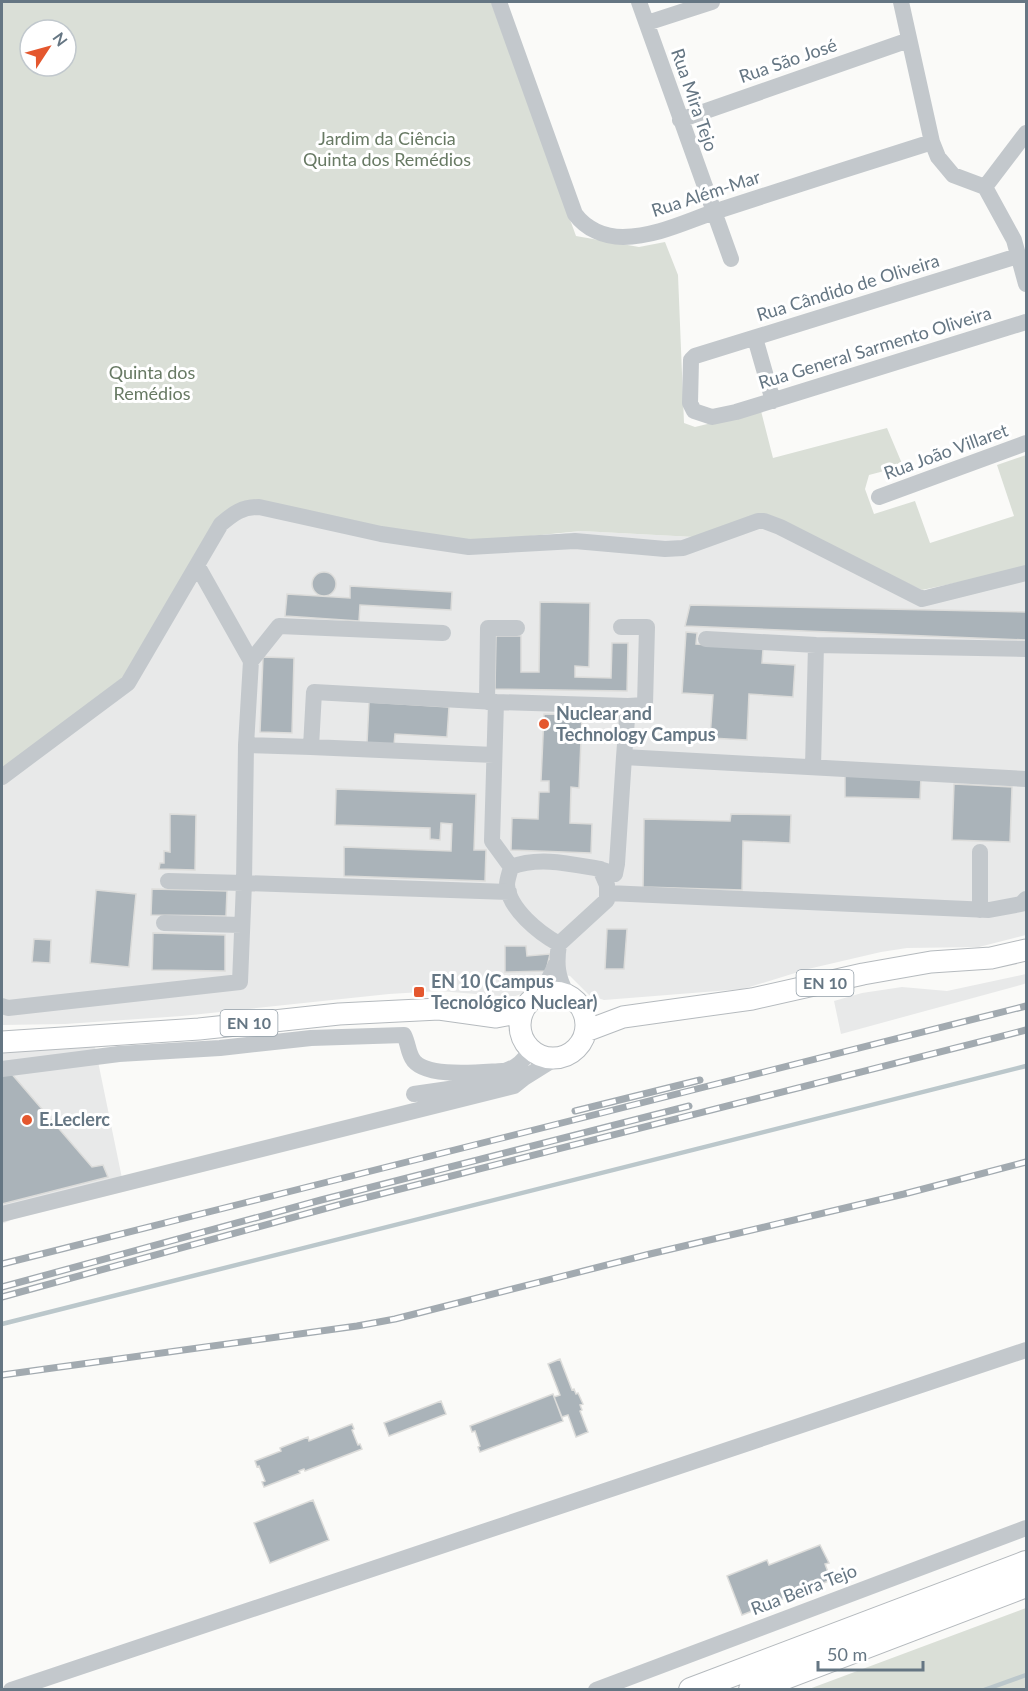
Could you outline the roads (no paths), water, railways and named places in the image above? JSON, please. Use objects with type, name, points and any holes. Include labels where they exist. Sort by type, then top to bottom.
[{"type":"highway","points":[[691,1689],[1026,1563]]},
{"type":"highway","points":[[751,1689],[1026,1585]]},
{"type":"main road","name":"EN 10","points":[[586,1031],[623,1017],[752,999],[863,974],[932,962],[991,958],[1026,950]]},
{"type":"main road","name":"EN 10","points":[[2,1042],[199,1029],[339,1014],[439,1009],[496,1017],[525,1014],[543,993],[555,991],[574,1001],[623,1017]]},
{"type":"main road","points":[[525,1014],[524,1041],[538,1055],[556,1058],[576,1049],[586,1031],[586,1018],[574,1001]]},
{"type":"street","name":"Rua Além-Mar","points":[[500,2],[575,214],[583,225],[594,231],[621,237],[660,233],[713,212],[932,142]]},
{"type":"street","name":"Rua Mira Tejo","points":[[639,2],[731,259]]},
{"type":"street","points":[[646,23],[712,2]]},
{"type":"street","points":[[901,2],[932,142],[938,157],[953,175],[985,187],[1020,243],[1026,284]]},
{"type":"street","name":"Rua São José","points":[[680,120],[909,40]]},
{"type":"street","points":[[985,187],[1026,133]]},
{"type":"street","name":"Rua Cândido de Oliveira","points":[[692,360],[695,356],[755,338],[1020,243]]},
{"type":"street","name":"Rua General Sarmento Oliveira","points":[[692,360],[690,403],[694,411],[712,417],[773,401],[1026,322]]},
{"type":"street","points":[[755,338],[773,401]]},
{"type":"street","name":"Rua João Villaret","points":[[879,497],[1026,443]]},
{"type":"street","points":[[2,777],[128,683],[221,524],[232,514],[245,507],[259,507],[381,534],[469,548],[575,541],[664,549],[683,548],[764,521],[922,600],[1026,573]]},
{"type":"street","points":[[2,1006],[8,1008],[240,982],[246,745],[251,661],[196,565]]},
{"type":"street","points":[[251,661],[279,626],[443,633]]},
{"type":"street","points":[[311,747],[314,692],[492,702],[645,705],[647,627],[621,627]]},
{"type":"street","points":[[518,628],[488,628],[494,755],[492,841],[511,867],[507,884],[513,903],[544,936],[559,944]]},
{"type":"street","points":[[706,639],[816,645],[1026,649]]},
{"type":"street","points":[[813,767],[816,645]]},
{"type":"street","points":[[511,867],[524,862],[549,862],[600,869],[615,874],[628,706]]},
{"type":"street","points":[[246,745],[494,755]]},
{"type":"street","points":[[624,757],[1026,779]]},
{"type":"street","points":[[980,852],[980,910]]},
{"type":"street","points":[[525,1014],[544,987],[556,964],[559,944],[607,900],[607,885],[600,869]]},
{"type":"street","points":[[168,881],[509,892]]},
{"type":"street","points":[[608,893],[980,910],[1021,904],[1026,899]]},
{"type":"street","points":[[164,923],[242,925]]},
{"type":"street","points":[[556,964],[560,982],[574,1001]]},
{"type":"street","points":[[2,1069],[119,1054],[220,1048],[311,1038],[404,1035],[412,1058],[423,1068],[442,1072],[502,1071]]},
{"type":"street","points":[[524,1078],[412,1090],[514,1068],[531,1050]]},
{"type":"street","points":[[2,1214],[514,1086],[556,1058]]},
{"type":"street","points":[[11,1689],[1026,1350]]},
{"type":"street","name":"Rua Beira Tejo","points":[[596,1689],[1026,1528]]},
{"type":"waterway","points":[[2,1324],[1026,1066]]},
{"type":"waterway","points":[[984,1690],[1026,1675]]},
{"type":"railway","points":[[2,1264],[1026,1006]]},
{"type":"railway","points":[[2,1297],[349,1202],[1026,1030]]},
{"type":"railway","points":[[575,1111],[700,1080]]},
{"type":"railway","points":[[2,1287],[321,1200],[689,1106]]},
{"type":"railway","points":[[2,1375],[395,1319],[1026,1162]]},
{"type":"place","name":"Nuclear and Technology Campus","points":[[544,724]]},
{"type":"place","name":"EN 10 (Campus Tecnológico Nuclear)","points":[[419,992]]},
{"type":"place","name":"E.Leclerc","points":[[27,1120]]},
{"type":"park label","name":"Jardim da Ciência Quinta dos Remédios","points":[[387,149]]},
{"type":"park label","name":"Quinta dos Remédios","points":[[152,383]]}]
